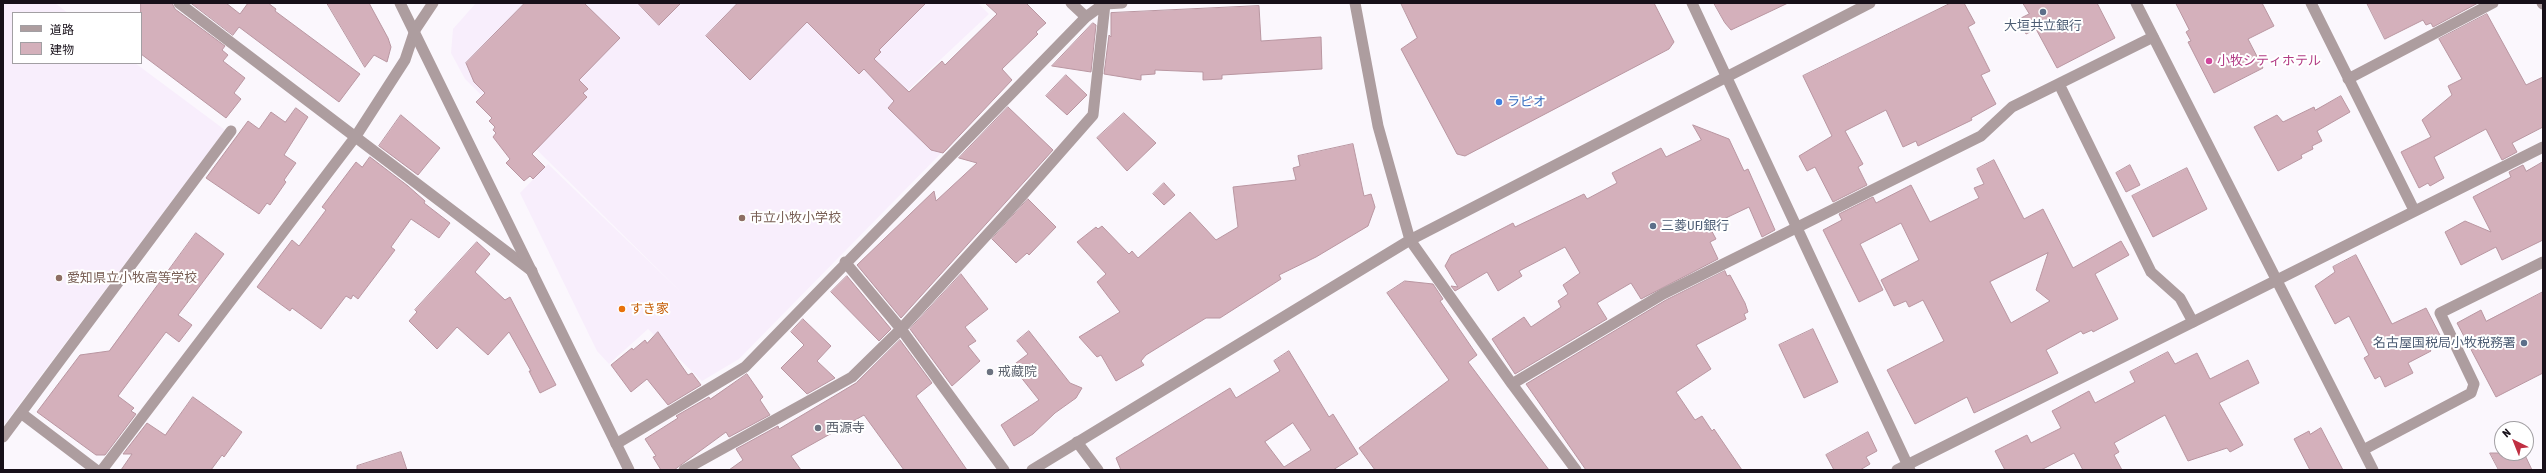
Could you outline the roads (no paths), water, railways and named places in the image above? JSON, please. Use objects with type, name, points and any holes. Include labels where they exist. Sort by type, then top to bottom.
[{"type":"street","points":[[179,3],[532,271]]},
{"type":"street","points":[[400,3],[416,30],[629,470]]},
{"type":"street","points":[[102,470],[356,136],[405,60],[416,30],[433,3]]},
{"type":"street","points":[[1071,3],[1086,17]]},
{"type":"street","points":[[684,470],[852,377],[901,329],[1093,116],[1105,3]]},
{"type":"street","points":[[616,444],[744,366],[1086,17],[1105,3],[1122,3]]},
{"type":"street","points":[[1355,3],[1378,126],[1410,240],[1512,384],[1576,470]]},
{"type":"street","points":[[1692,3],[1908,467]]},
{"type":"street","points":[[1032,470],[1410,240],[1870,3]]},
{"type":"street","points":[[2136,3],[2373,470]]},
{"type":"street","points":[[2311,3],[2414,210]]},
{"type":"street","points":[[2348,78],[2493,3]]},
{"type":"street","points":[[1512,384],[1663,294],[1981,136],[2012,107],[2153,37]]},
{"type":"street","points":[[2059,84],[2151,272],[2180,298],[2193,322]]},
{"type":"street","points":[[3,437],[232,131]]},
{"type":"street","points":[[1897,470],[1908,467],[2414,210],[2543,147]]},
{"type":"street","points":[[845,262],[901,329],[1004,470]]},
{"type":"street","points":[[2363,450],[2471,393],[2474,384],[2440,313],[2543,262]]},
{"type":"street","points":[[21,413],[96,470]]},
{"type":"street","points":[[1077,442],[1098,470]]},
{"type":"place","name":"大垣共立銀行","points":[[2043,12]]},
{"type":"place","name":"小牧シティホテル","points":[[2209,61]]},
{"type":"place","name":"ラピオ","points":[[1499,102]]},
{"type":"place","name":"市立小牧小学校","points":[[742,218]]},
{"type":"place","name":"三菱UFJ銀行","points":[[1653,226]]},
{"type":"place","name":"愛知県立小牧高等学校","points":[[59,278]]},
{"type":"place","name":"すき家","points":[[622,309]]},
{"type":"place","name":"名古屋国税局小牧税務署","points":[[2524,343]]},
{"type":"place","name":"戒藏院","points":[[990,372]]},
{"type":"place","name":"西源寺","points":[[818,428]]}]
